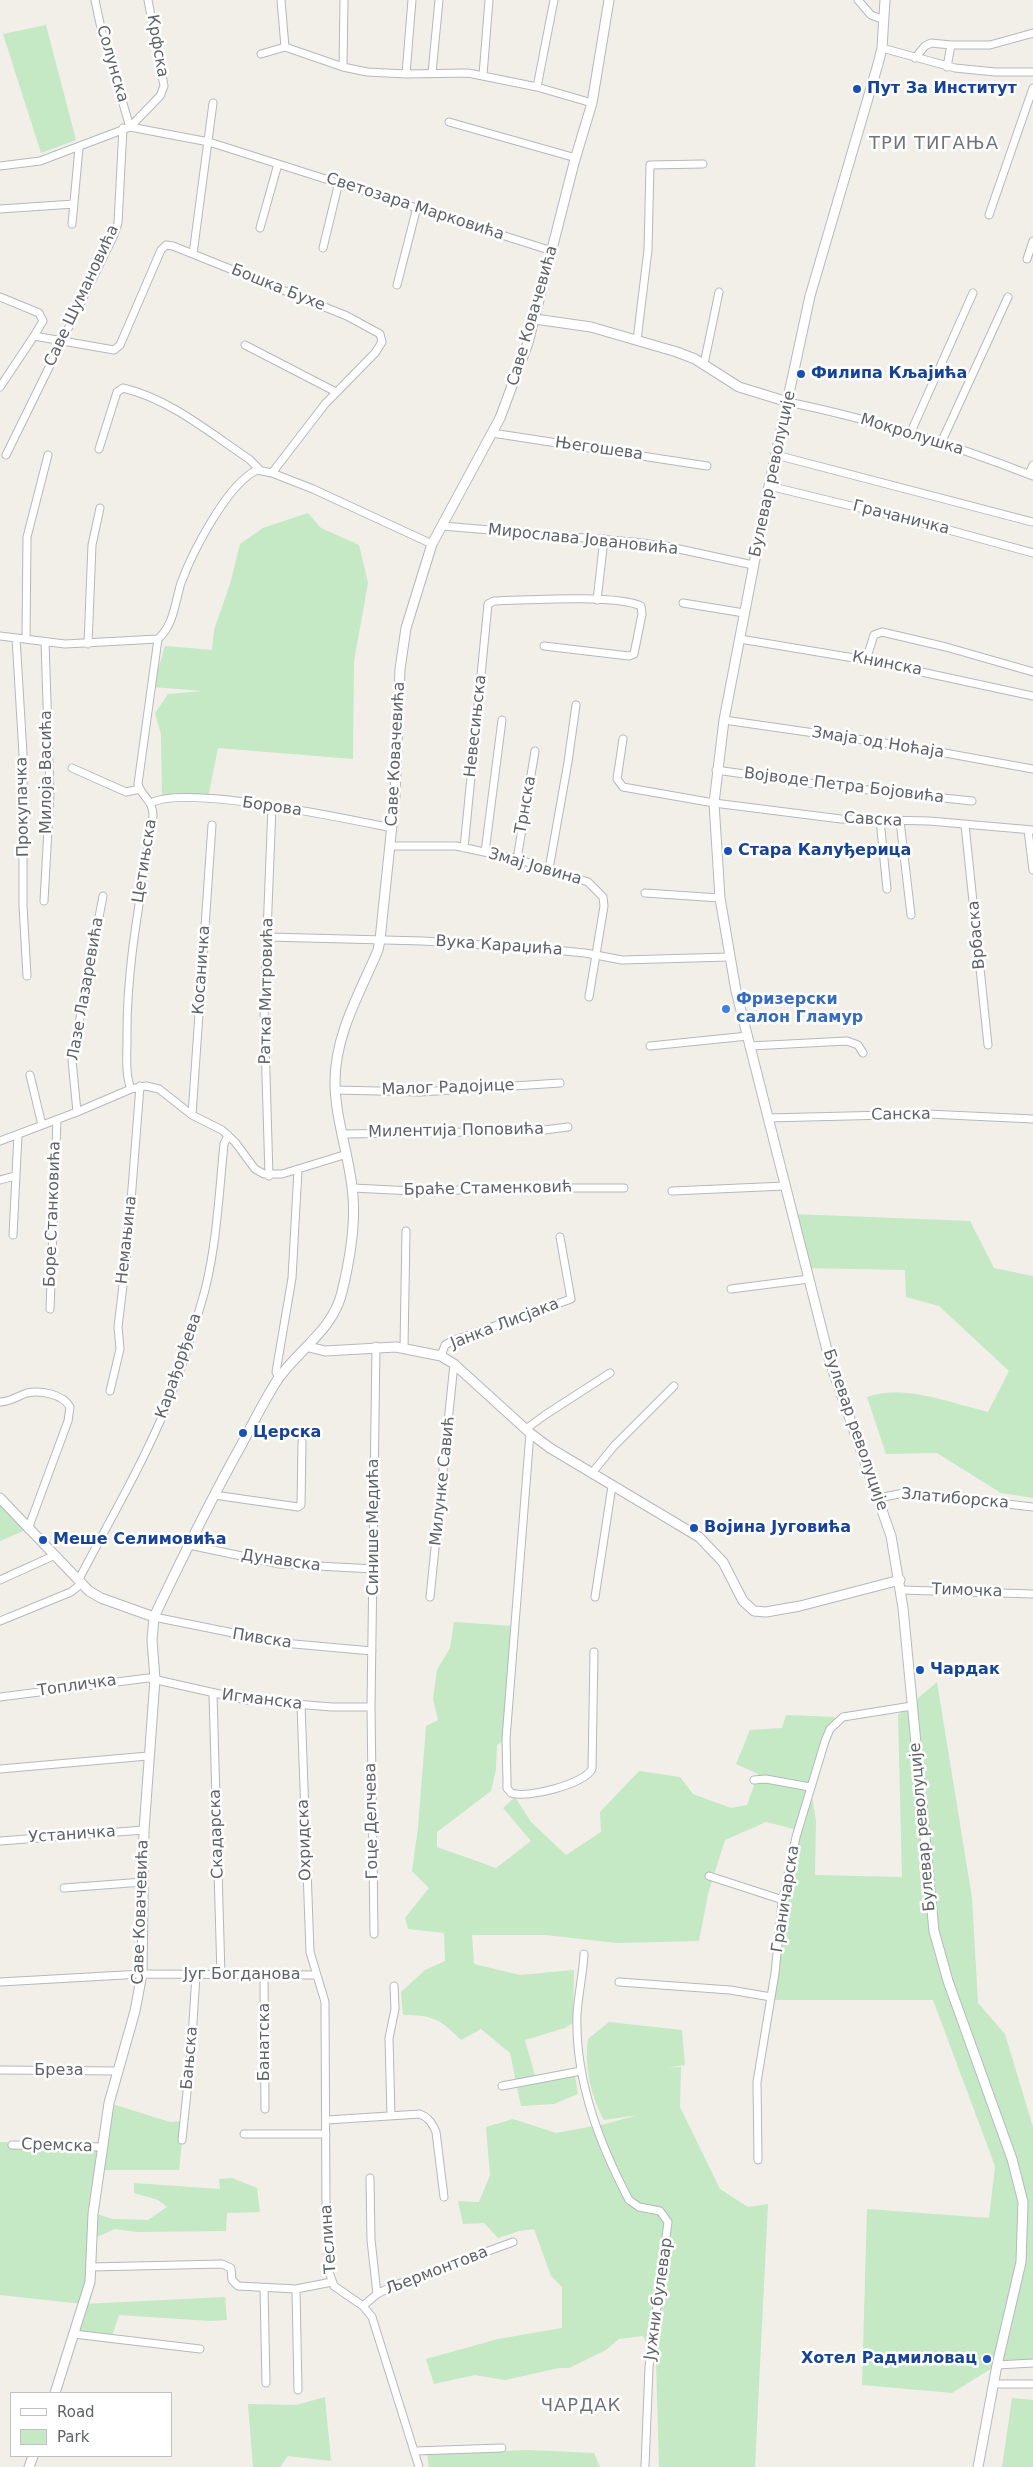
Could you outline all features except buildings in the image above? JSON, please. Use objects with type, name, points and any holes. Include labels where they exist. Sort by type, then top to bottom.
[{"type":"street","name":"Солунска","points":[[96,0],[102,32],[127,128]]},
{"type":"street","name":"Крфска","points":[[127,128],[162,92],[164,86],[148,0]]},
{"type":"street","points":[[281,0],[285,47]]},
{"type":"street","points":[[343,67],[344,0]]},
{"type":"street","points":[[406,74],[412,0]]},
{"type":"street","points":[[432,73],[439,0]]},
{"type":"street","points":[[483,75],[489,0]]},
{"type":"street","points":[[537,88],[554,0]]},
{"type":"street","name":"Саве Ковачевића","points":[[55,2392],[90,2282],[93,2214],[109,2102],[135,2011],[142,1974],[144,1830],[155,1679],[152,1640],[154,1617],[214,1495],[279,1378],[332,1318],[342,1293],[351,1244],[353,1188],[335,1090],[337,1060],[343,1031],[378,950],[380,940],[392,828],[399,735],[402,651],[417,586],[432,544],[507,402],[535,319],[592,103],[609,0]]},
{"type":"street","points":[[858,0],[871,15],[884,20]]},
{"type":"street","name":"Булевар револуције","points":[[885,0],[882,48],[820,256],[769,486],[724,720],[716,770],[714,802],[720,898],[729,957],[750,1046],[840,1393],[878,1498],[890,1536],[900,1580],[934,1931],[948,1981],[1012,2159],[1023,2202],[1021,2262],[993,2384],[978,2467]]},
{"type":"street","points":[[915,58],[928,44],[992,44],[1033,33]]},
{"type":"street","points":[[947,66],[951,45]]},
{"type":"street","points":[[261,54],[285,47],[343,67],[367,72],[406,74],[453,72],[483,75],[592,103]]},
{"type":"street","points":[[882,48],[947,66],[980,71],[1033,72]]},
{"type":"street","points":[[989,215],[1033,88]]},
{"type":"street","points":[[193,254],[213,103]]},
{"type":"street","points":[[449,122],[576,158]]},
{"type":"street","name":"Светозара Марковића","points":[[127,128],[209,142],[417,207],[552,252]]},
{"type":"street","points":[[0,166],[40,161],[79,148],[127,128]]},
{"type":"street","name":"Саве Шумановића","points":[[6,455],[116,229],[127,128]]},
{"type":"street","points":[[72,224],[79,148]]},
{"type":"street","points":[[260,228],[278,164]]},
{"type":"street","points":[[637,340],[648,250],[650,165],[703,164]]},
{"type":"street","points":[[323,248],[339,182]]},
{"type":"street","points":[[0,209],[74,204]]},
{"type":"street","points":[[397,285],[417,207]]},
{"type":"street","points":[[1026,258],[1033,241]]},
{"type":"street","name":"Бошка Бухе","points":[[62,342],[110,351],[117,348],[161,250],[166,245],[173,246],[347,316],[381,336],[381,344],[374,353],[311,421],[272,473]]},
{"type":"street","points":[[704,364],[719,292]]},
{"type":"street","points":[[910,434],[973,293]]},
{"type":"street","points":[[0,297],[39,312],[42,321],[0,387]]},
{"type":"street","points":[[942,444],[1008,297]]},
{"type":"street","points":[[535,319],[591,327],[677,352],[704,364],[739,387],[788,402]]},
{"type":"street","points":[[34,336],[62,342]]},
{"type":"street","points":[[246,345],[336,392]]},
{"type":"street","points":[[99,449],[117,392],[123,388],[150,396],[169,407],[249,459],[260,470],[272,473],[432,544]]},
{"type":"street","name":"Мокролушка","points":[[788,402],[910,434],[1031,475]]},
{"type":"street","name":"Његошева","points":[[492,433],[707,466]]},
{"type":"street","points":[[26,639],[27,537],[48,455]]},
{"type":"street","points":[[776,455],[1032,522]]},
{"type":"street","points":[[1031,475],[1033,464]]},
{"type":"street","points":[[72,768],[126,792],[140,789],[139,779],[149,718],[158,639],[170,623],[186,570],[198,544],[215,516],[239,484],[250,474],[260,470]]},
{"type":"street","name":"Грачаничка","points":[[769,486],[938,527],[1033,553]]},
{"type":"street","points":[[88,644],[92,545],[100,508]]},
{"type":"street","name":"Мирослава Јовановића","points":[[442,526],[604,539],[665,546],[753,565]]},
{"type":"street","points":[[544,646],[629,656],[634,654],[642,614],[640,606],[634,603],[597,600],[604,539]]},
{"type":"street","name":"Невесињска","points":[[464,848],[488,604],[494,601],[597,600]]},
{"type":"street","points":[[683,604],[744,613]]},
{"type":"street","points":[[866,660],[874,635],[882,632],[946,646],[1033,672]]},
{"type":"street","points":[[0,636],[45,642],[88,644],[158,639]]},
{"type":"street","name":"Прокупачка","points":[[16,638],[23,754],[24,906],[27,976]]},
{"type":"street","name":"Книнска","points":[[740,639],[866,660],[1033,696]]},
{"type":"street","name":"Милоја Васића","points":[[44,901],[50,793],[45,642]]},
{"type":"street","points":[[549,869],[576,705]]},
{"type":"street","points":[[485,852],[497,776],[502,720]]},
{"type":"street","name":"Змаја од Ноћаја","points":[[724,720],[912,747],[1033,769]]},
{"type":"street","points":[[623,739],[617,779],[621,786],[714,802]]},
{"type":"street","name":"Трнска","points":[[517,859],[535,751]]},
{"type":"street","name":"Војводе Петра Бојовића","points":[[716,770],[830,786],[972,802]]},
{"type":"street","name":"Цетињска","points":[[131,1089],[128,1074],[127,1009],[134,930],[153,816],[151,802],[140,789]]},
{"type":"street","name":"Борова","points":[[151,802],[162,798],[208,798],[392,828]]},
{"type":"street","name":"Савска","points":[[714,802],[842,819],[1031,830]]},
{"type":"street","name":"Ратка Митровића","points":[[269,1176],[264,1046],[272,807]]},
{"type":"street","points":[[880,820],[887,890]]},
{"type":"street","points":[[900,821],[911,915]]},
{"type":"street","name":"Косаничка","points":[[192,1115],[212,825]]},
{"type":"street","name":"Врбаска","points":[[965,825],[988,1045]]},
{"type":"street","points":[[1031,830],[1033,870]]},
{"type":"street","name":"Змај Јовина","points":[[390,846],[464,848],[517,859],[588,882],[603,897],[604,906],[588,996]]},
{"type":"street","points":[[645,893],[720,898]]},
{"type":"street","name":"Лазе Лазаревића","points":[[77,1112],[72,1060],[103,896]]},
{"type":"street","name":"Вука Караџића","points":[[268,937],[380,940],[544,949],[622,960],[729,957]]},
{"type":"street","points":[[650,1046],[748,1036]]},
{"type":"street","points":[[750,1046],[847,1041],[858,1045],[864,1053]]},
{"type":"street","points":[[30,1075],[42,1125]]},
{"type":"street","name":"Малог Радојице","points":[[335,1090],[420,1092],[560,1083]]},
{"type":"street","points":[[0,1141],[140,1086],[158,1089],[192,1115],[213,1124],[228,1135],[256,1168],[269,1176],[298,1170],[347,1154]]},
{"type":"street","name":"Немањина","points":[[110,1392],[120,1349],[118,1327],[128,1243],[140,1086]]},
{"type":"street","name":"Санска","points":[[768,1118],[928,1114],[1033,1120]]},
{"type":"street","name":"Боре Станковића","points":[[50,1309],[57,1120]]},
{"type":"street","name":"Милентија Поповића","points":[[344,1134],[536,1131],[568,1127]]},
{"type":"street","points":[[13,1235],[18,1135]]},
{"type":"street","name":"Карађорђева","points":[[80,1583],[153,1436],[178,1376],[205,1289],[218,1224],[224,1144],[228,1135]]},
{"type":"street","points":[[279,1378],[276,1372],[292,1278],[298,1170]]},
{"type":"street","points":[[0,1180],[15,1176]]},
{"type":"street","points":[[672,1191],[786,1186]]},
{"type":"street","name":"Браће Стаменковић","points":[[353,1188],[432,1192],[485,1188],[624,1188]]},
{"type":"street","points":[[404,1347],[406,1231]]},
{"type":"street","name":"Јанка Лисјака","points":[[441,1356],[445,1345],[452,1340],[571,1299],[560,1237]]},
{"type":"street","points":[[731,1289],[809,1279]]},
{"type":"street","points":[[309,1346],[325,1351],[376,1346],[404,1347],[441,1356],[454,1364],[528,1431],[550,1448],[699,1537],[723,1562],[743,1601],[754,1611],[766,1612],[800,1606],[900,1580]]},
{"type":"street","name":"Синише Медића","points":[[371,1707],[376,1346]]},
{"type":"street","name":"Милунке Савић","points":[[430,1598],[454,1364]]},
{"type":"street","points":[[594,1652],[592,1769],[587,1776],[575,1783],[520,1795],[511,1792],[507,1788],[506,1781],[506,1739],[528,1431],[545,1415],[610,1373]]},
{"type":"street","points":[[592,1473],[614,1446],[674,1386]]},
{"type":"street","points":[[0,1402],[29,1393],[39,1392],[57,1396],[70,1407],[68,1421],[28,1529]]},
{"type":"street","points":[[214,1495],[298,1507],[301,1505],[302,1442]]},
{"type":"street","points":[[596,1597],[612,1486]]},
{"type":"street","name":"Златиборска","points":[[878,1498],[892,1494],[921,1494],[1033,1507]]},
{"type":"street","points":[[0,1498],[80,1583],[101,1598],[154,1617]]},
{"type":"street","name":"Дунавска","points":[[189,1545],[280,1564],[374,1569]]},
{"type":"street","points":[[0,1580],[53,1556]]},
{"type":"street","points":[[0,1621],[71,1592],[80,1583]]},
{"type":"street","name":"Тимочка","points":[[901,1590],[1033,1594]]},
{"type":"street","name":"Пивска","points":[[154,1617],[283,1643],[372,1651]]},
{"type":"street","name":"Топличка","points":[[0,1698],[141,1678],[155,1679]]},
{"type":"street","name":"Игманска","points":[[155,1679],[213,1694],[246,1700],[301,1705],[371,1707]]},
{"type":"street","name":"Скадарска","points":[[213,1694],[221,1975]]},
{"type":"street","name":"Охридска","points":[[301,1705],[308,1930],[310,1952],[316,1976]]},
{"type":"street","name":"Граничарска","points":[[758,2160],[757,2082],[771,1997],[782,1900],[796,1836],[830,1729],[835,1722],[853,1714],[912,1706]]},
{"type":"street","name":"Гоце Делчева","points":[[371,1707],[374,1934]]},
{"type":"street","points":[[0,1770],[148,1756]]},
{"type":"street","points":[[754,1780],[766,1779],[810,1788]]},
{"type":"street","name":"Устаничка","points":[[0,1841],[144,1830]]},
{"type":"street","points":[[710,1876],[782,1900]]},
{"type":"street","points":[[64,1888],[143,1882]]},
{"type":"street","name":"Јужни булевар","points":[[584,1954],[577,2016],[581,2071],[586,2097],[629,2200],[639,2207],[660,2211],[668,2222],[649,2367],[644,2467]]},
{"type":"street","name":"Југ Богданова","points":[[0,1982],[142,1974],[316,1976],[325,2002],[327,2120]]},
{"type":"street","name":"Бањска","points":[[182,2140],[191,2054],[196,1975]]},
{"type":"street","name":"Банатска","points":[[264,1976],[265,2109]]},
{"type":"street","points":[[619,1982],[730,1990],[771,1997]]},
{"type":"street","points":[[391,2116],[390,2038],[395,2009],[394,1986]]},
{"type":"street","name":"Бреза","points":[[0,2070],[118,2070]]},
{"type":"street","points":[[502,2086],[581,2071]]},
{"type":"street","points":[[327,2120],[420,2114],[432,2123],[436,2132],[444,2197]]},
{"type":"street","name":"Теслина","points":[[327,2120],[327,2255],[332,2282],[370,2313],[377,2329],[419,2467]]},
{"type":"street","points":[[244,2134],[326,2134]]},
{"type":"street","name":"Сремска","points":[[12,2145],[102,2147]]},
{"type":"street","points":[[370,2178],[371,2240],[377,2294]]},
{"type":"street","name":"Љермонтова","points":[[363,2306],[377,2294],[393,2286],[513,2242]]},
{"type":"street","points":[[91,2267],[222,2264],[231,2268],[232,2280],[238,2286],[296,2289],[332,2282]]},
{"type":"street","points":[[264,2288],[266,2383]]},
{"type":"street","points":[[296,2289],[298,2390]]},
{"type":"street","points":[[74,2334],[200,2349]]},
{"type":"street","points":[[997,2365],[1033,2362]]},
{"type":"street","points":[[993,2384],[1033,2384]]},
{"type":"street","points":[[415,2451],[502,2448]]},
{"type":"green space","points":[[46,25],[76,140],[41,153],[3,34]]},
{"type":"green space","points":[[308,513],[321,528],[359,545],[368,583],[354,661],[353,759],[218,748],[208,798],[162,798],[161,734],[155,713],[168,694],[203,691],[153,687],[165,646],[212,650],[214,630],[230,584],[240,544],[263,528]]},
{"type":"green space","points":[[793,1214],[970,1221],[994,1268],[1033,1276],[1033,1498],[1001,1493],[937,1453],[886,1454],[867,1397],[897,1393],[912,1394],[928,1396],[988,1412],[1009,1371],[939,1306],[906,1297],[905,1270],[806,1268]]},
{"type":"green space","points":[[0,1499],[28,1529],[0,1541]]},
{"type":"green space","points":[[454,1622],[513,1626],[506,1739],[497,1745],[496,1769],[491,1791],[437,1832],[437,1847],[496,1868],[531,1841],[503,1808],[515,1797],[531,1822],[566,1855],[601,1832],[600,1812],[639,1771],[680,1777],[693,1794],[731,1808],[747,1805],[758,1774],[736,1764],[750,1730],[782,1728],[786,1715],[835,1717],[811,1791],[816,1821],[815,1875],[902,1877],[898,1715],[937,1682],[972,1898],[978,2003],[1005,2034],[1033,2127],[1033,2363],[997,2365],[952,2393],[862,2385],[867,2209],[989,2218],[995,2166],[933,2000],[770,2000],[783,1900],[798,1830],[766,1822],[725,1840],[708,1894],[699,1941],[616,1943],[546,1935],[472,1935],[474,1964],[520,1975],[574,1970],[573,2023],[565,2028],[525,2040],[537,2083],[575,2076],[578,2094],[554,2104],[521,2106],[510,2053],[481,2029],[461,2040],[447,2027],[429,2017],[403,2015],[401,1992],[425,1970],[445,1961],[444,1933],[408,1929],[405,1918],[429,1888],[412,1871],[418,1828],[426,1726],[438,1720],[433,1699],[437,1670],[450,1648]]},
{"type":"green space","points":[[609,2022],[682,2030],[685,2065],[667,2068],[681,2067],[680,2107],[720,2189],[748,2207],[768,2204],[755,2467],[659,2467],[656,2363],[643,2336],[619,2339],[606,2350],[569,2368],[559,2368],[505,2380],[475,2375],[434,2384],[426,2359],[498,2339],[562,2328],[562,2287],[551,2276],[534,2229],[519,2231],[498,2238],[484,2223],[463,2224],[458,2201],[479,2202],[490,2175],[486,2127],[513,2119],[556,2133],[605,2124],[638,2115],[604,2120],[595,2101],[588,2071],[588,2039]]},
{"type":"green space","points":[[109,2103],[170,2122],[184,2121],[179,2170],[99,2170],[93,2213],[113,2219],[148,2220],[167,2207],[158,2200],[134,2193],[134,2183],[220,2189],[219,2179],[232,2178],[257,2188],[260,2212],[227,2213],[226,2231],[137,2232],[115,2229],[92,2239],[83,2304],[225,2297],[227,2320],[210,2321],[119,2315],[111,2339],[74,2334],[82,2304],[0,2295],[0,2142],[102,2147]]},
{"type":"green space","points":[[325,2397],[331,2461],[288,2456],[280,2467],[253,2467],[248,2404],[296,2405]]},
{"type":"green space","points":[[1012,2398],[1033,2400],[1033,2467],[1002,2467]]},
{"type":"green space","points":[[528,2450],[594,2453],[600,2467],[429,2467],[427,2454]]},
{"type":"place","name":"Пут За Институт","points":[[857,89]]},
{"type":"place","name":"Филипа Кљајића","points":[[801,374]]},
{"type":"place","name":"Стара Калуђерица","points":[[728,851]]},
{"type":"place","name":"Фризерски салон Гламур","points":[[726,1009]]},
{"type":"place","name":"Церска","points":[[243,1433]]},
{"type":"place","name":"Војина Југовића","points":[[694,1528]]},
{"type":"place","name":"Меше Селимовића","points":[[43,1540]]},
{"type":"place","name":"Чардак","points":[[920,1670]]},
{"type":"place","name":"Хотел Радмиловац","points":[[987,2359]]},
{"type":"district","name":"ТРИ ТИГАЊА","points":[[934,144]]},
{"type":"district","name":"ЧАРДАК","points":[[581,2406]]}]
